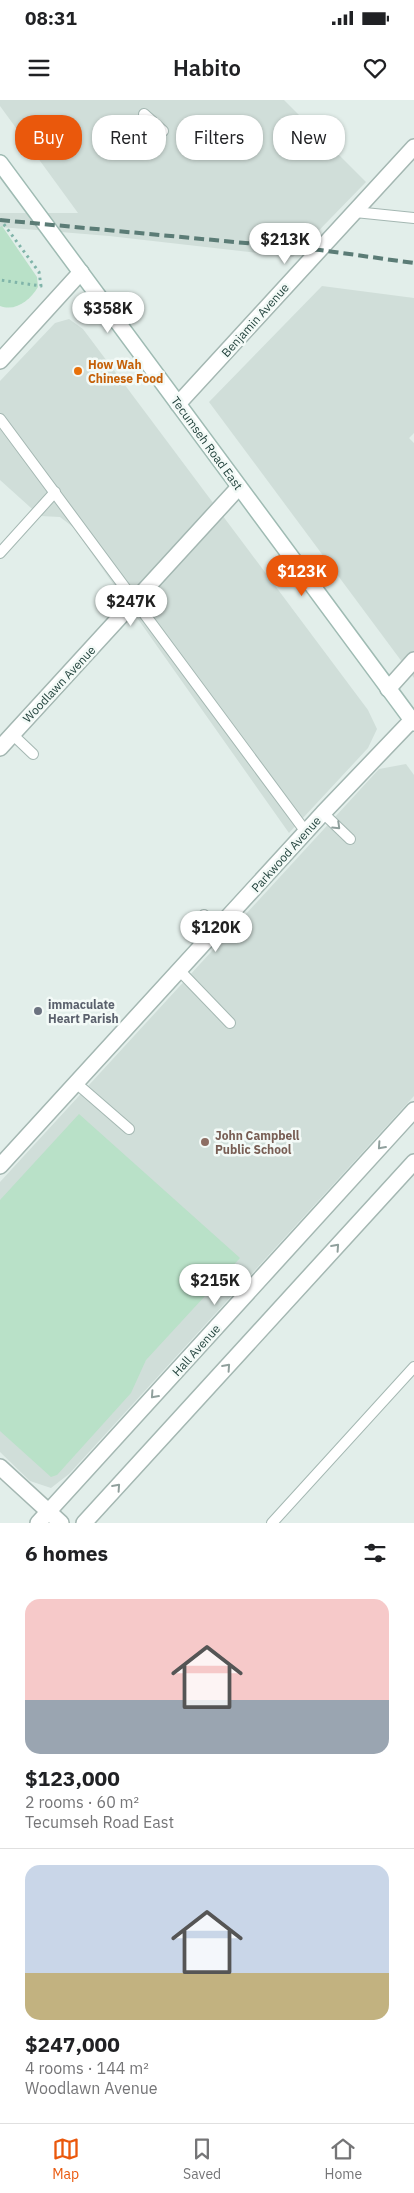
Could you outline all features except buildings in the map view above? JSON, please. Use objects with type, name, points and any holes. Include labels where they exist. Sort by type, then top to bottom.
[{"type":"street","name":"Benjamin Avenue","points":[[178,404],[414,147]]},
{"type":"street","name":"Tecumseh Road East","points":[[0,163],[413,722]]},
{"type":"street","points":[[3,352],[81,272]]},
{"type":"street","name":"Woodlawn Avenue","points":[[0,748],[239,487]]},
{"type":"street","points":[[388,689],[414,660]]},
{"type":"street","name":"Parkwood Avenue","points":[[0,1166],[323,813],[413,722]]},
{"type":"street","name":"Hall Avenue","points":[[43,1517],[414,1110]]},
{"type":"street","points":[[84,1523],[414,1162]]},
{"type":"street","points":[[0,1467],[43,1517],[61,1523]]},
{"type":"lane","points":[[355,212],[414,218]]},
{"type":"lane","points":[[0,419],[136,600],[306,832]]},
{"type":"lane","points":[[0,553],[55,492]]},
{"type":"lane","points":[[12,734],[33,754]]},
{"type":"lane","points":[[323,813],[350,840]]},
{"type":"lane","points":[[204,915],[219,928]]},
{"type":"lane","points":[[179,970],[230,1024]]},
{"type":"lane","points":[[76,1082],[129,1129]]},
{"type":"lane","points":[[272,1523],[414,1367]]},
{"type":"path","points":[[0,219],[39,272],[41,286],[0,280]]},
{"type":"shaded area","points":[[0,100],[284,100],[299,115],[273,115],[273,160],[344,160],[366,182],[293,257],[109,236],[0,227],[0,213],[78,213],[39,160],[82,160],[82,115],[15,115],[15,127],[0,106]]},
{"type":"shaded area","points":[[322,286],[414,298],[414,433],[409,438],[414,443],[414,678],[209,402]]},
{"type":"shaded area","points":[[69,319],[83,329],[368,710],[377,729],[368,748],[289,833],[73,527],[60,517],[40,516],[0,480],[0,381],[55,323]]},
{"type":"shaded area","name":"John Campbell Public School","points":[[406,764],[414,775],[414,1096],[69,1474],[51,1488],[30,1481],[0,1452],[0,1182],[379,769]]},
{"type":"green space","points":[[2,226],[37,277],[38,287],[35,292],[22,304],[12,307],[0,306],[0,227]]},
{"type":"green space","points":[[79,1114],[240,1258],[146,1360],[131,1393],[57,1475],[51,1477],[0,1431],[0,1200]]},
{"type":"railway","points":[[0,220],[320,250],[414,263]]},
{"type":"place","name":"How Wah Chinese Food","points":[[78,371]]},
{"type":"place","name":"immaculate Heart Parish","points":[[38,1011]]},
{"type":"place","name":"John Campbell Public School","points":[[205,1142]]}]
